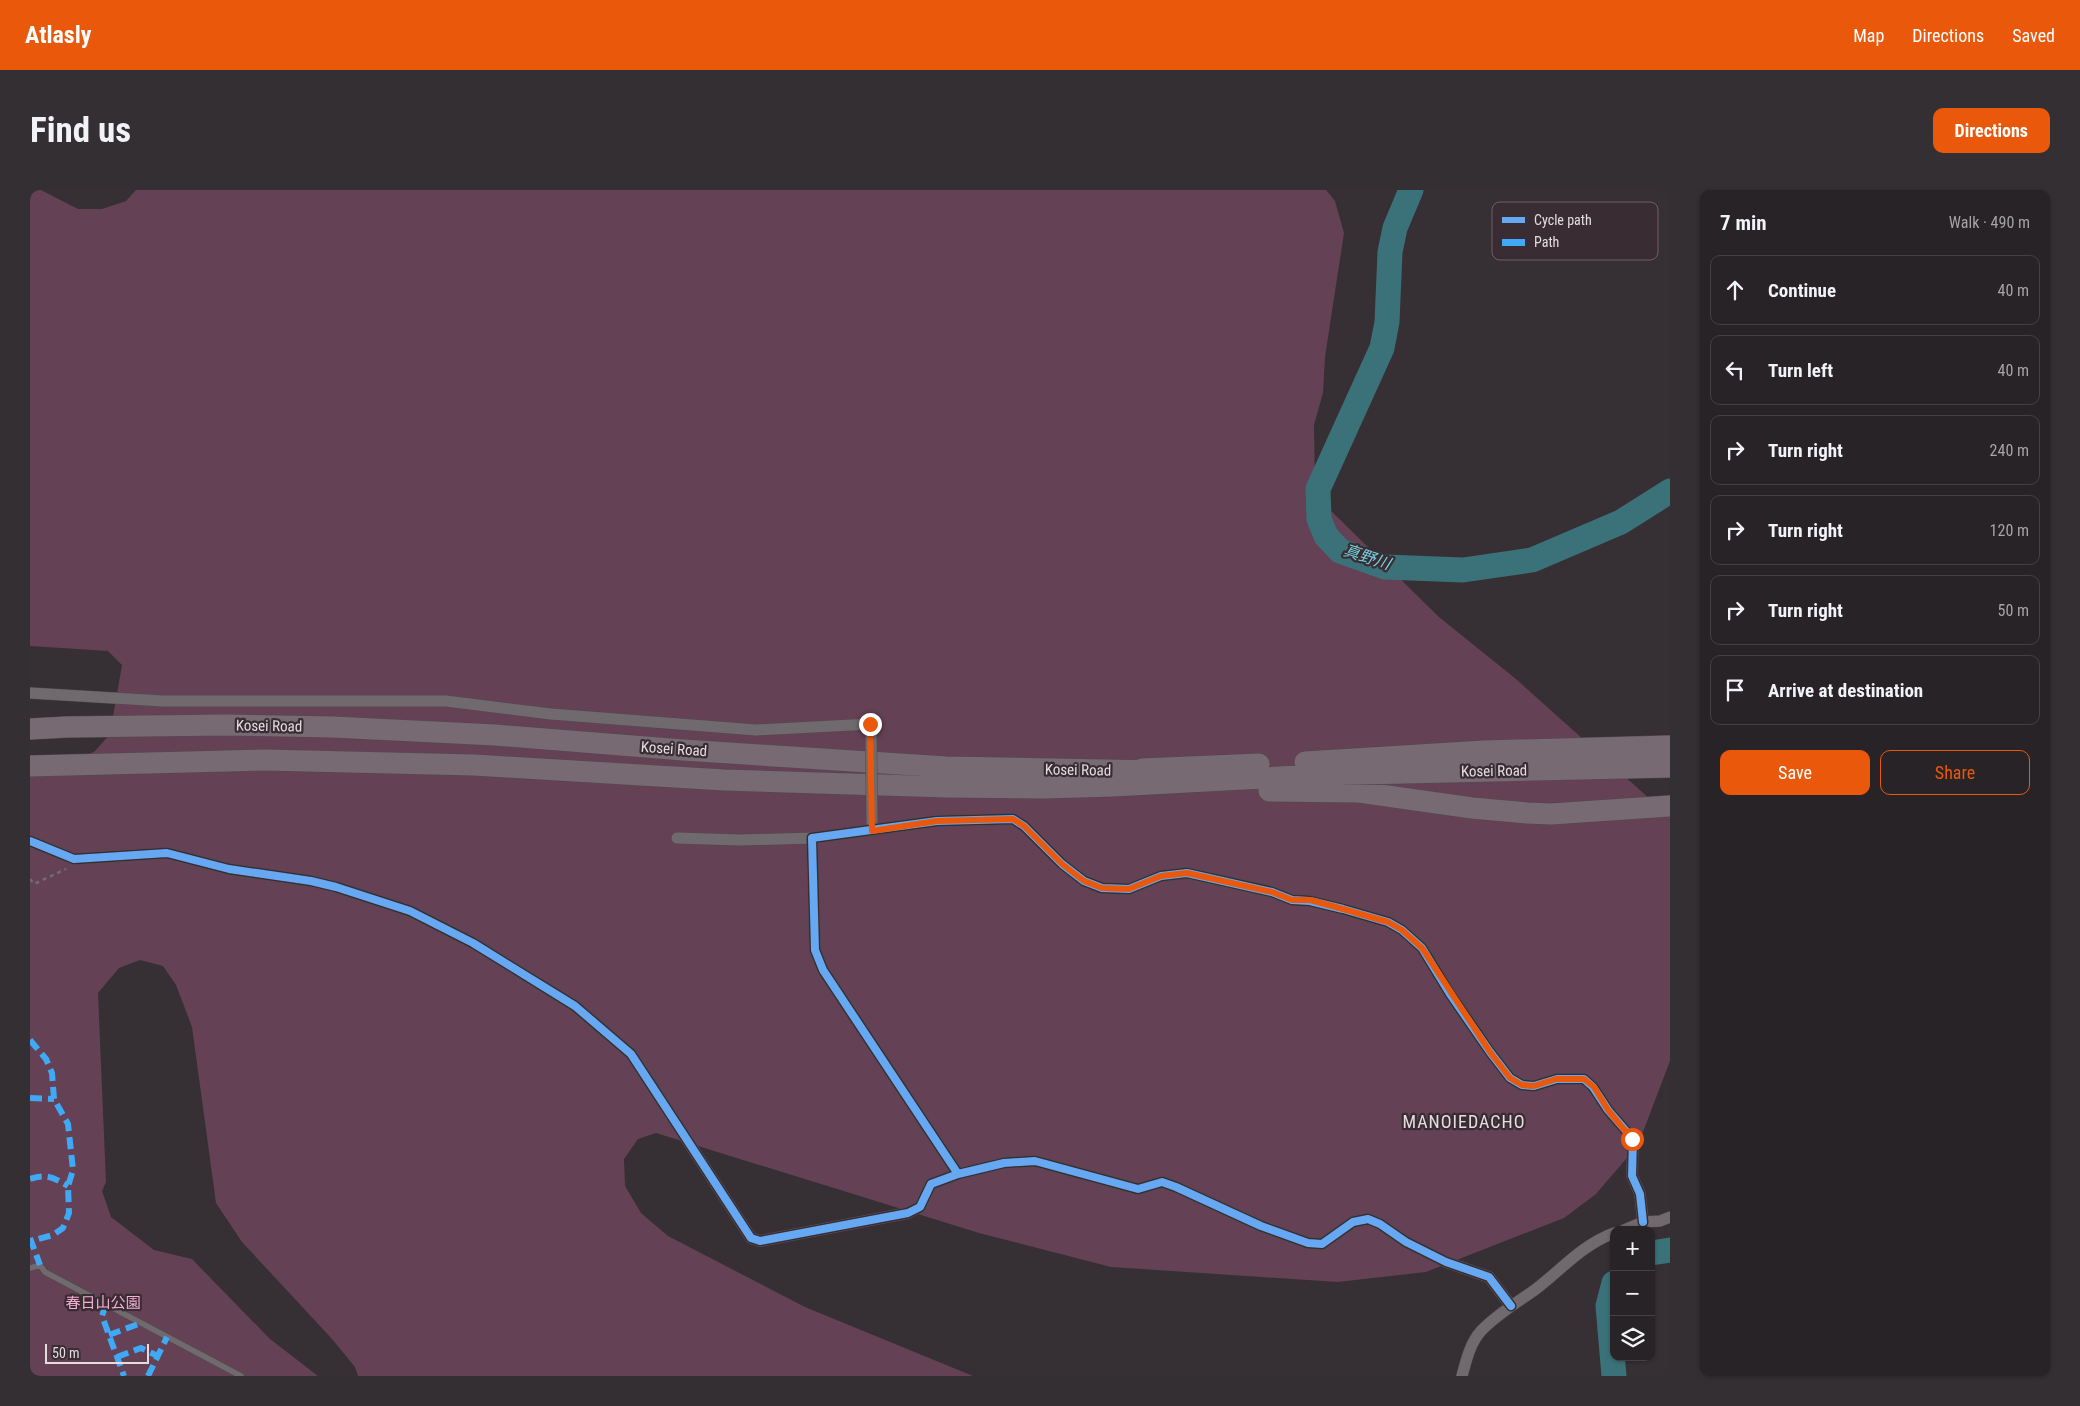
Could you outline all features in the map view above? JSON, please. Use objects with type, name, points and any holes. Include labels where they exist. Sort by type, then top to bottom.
[{"type":"highway","name":"Kosei Road","points":[[30,730],[67,727],[225,725],[333,727],[495,735],[683,750],[1112,778]]},
{"type":"highway","points":[[1112,778],[1300,762],[1484,751],[1570,760],[1670,746]]},
{"type":"highway","name":"Kosei Road","points":[[30,766],[265,760],[474,765],[724,780],[946,787],[1112,778],[1317,775],[1570,760],[1670,767]]},
{"type":"highway","points":[[1112,778],[1358,792],[1472,808],[1535,813],[1670,806]]},
{"type":"street","points":[[30,693],[163,701],[446,701],[551,714],[756,730],[870,724],[872,826]]},
{"type":"street","points":[[677,838],[741,840],[812,838],[872,826],[937,821],[1013,819],[1024,826],[1062,864],[1084,881],[1102,888],[1129,889],[1161,876],[1187,873],[1272,892],[1292,900],[1310,900],[1388,922],[1402,930],[1422,948],[1475,1030],[1510,1078],[1522,1085],[1528,1086],[1556,1079],[1584,1079],[1594,1087],[1608,1110],[1632,1139],[1632,1176],[1640,1194],[1643,1222]]},
{"type":"street","points":[[812,838],[815,950],[823,970],[958,1174]]},
{"type":"street","points":[[30,841],[74,859],[167,853],[229,869],[311,881],[336,887],[410,911],[473,943],[575,1006],[631,1054],[751,1238],[760,1241],[908,1213],[920,1207],[931,1184],[958,1174],[1004,1163],[1035,1161],[1138,1189],[1162,1182],[1176,1186],[1261,1226],[1308,1243],[1322,1244],[1353,1222],[1368,1220],[1380,1224],[1406,1242],[1446,1262],[1489,1277],[1511,1306]]},
{"type":"street","points":[[1634,1226],[1643,1222],[1660,1221],[1670,1217]]},
{"type":"street","points":[[1462,1376],[1468,1353],[1480,1332],[1511,1306],[1537,1288],[1580,1251],[1610,1236]]},
{"type":"lane","points":[[30,1268],[40,1265],[45,1272],[241,1376]]},
{"type":"path","points":[[30,878],[34,884],[68,868],[74,859]]},
{"type":"green space","name":"春日山公園","points":[[30,190],[41,190],[78,209],[102,209],[126,201],[136,190],[1326,190],[1335,201],[1344,233],[1325,357],[1323,393],[1314,425],[1315,495],[1439,617],[1516,679],[1670,817],[1670,1061],[1638,1145],[1596,1194],[1564,1218],[1426,1272],[1338,1282],[1111,1267],[979,1233],[656,1133],[638,1139],[624,1159],[625,1186],[641,1213],[668,1236],[805,1307],[973,1376],[358,1376],[355,1367],[332,1339],[242,1242],[216,1203],[192,1027],[176,985],[163,966],[140,960],[119,968],[98,993],[106,1182],[102,1191],[111,1217],[154,1250],[192,1259],[270,1339],[318,1376],[30,1376],[30,769],[63,769],[95,751],[110,734],[122,665],[108,651],[30,646]]},
{"type":"waterway","name":"真野川","points":[[1411,190],[1395,228],[1390,252],[1387,322],[1382,348],[1318,489],[1319,519],[1326,536],[1340,551],[1385,567],[1463,570],[1532,560],[1621,522],[1670,491]]},
{"type":"waterway","name":"真野川","points":[[1655,1252],[1670,1250]]},
{"type":"waterway","name":"真野川","points":[[1610,1298],[1608,1306],[1614,1376]]},
{"type":"marked path","points":[[30,1040],[46,1059],[52,1073],[54,1099],[68,1124],[73,1170],[68,1186],[69,1213],[63,1228],[53,1235],[31,1241]]},
{"type":"marked path","points":[[30,1098],[54,1099]]},
{"type":"marked path","points":[[30,1179],[45,1176],[68,1186]]},
{"type":"marked path","points":[[30,1238],[40,1265]]},
{"type":"marked path","points":[[106,1304],[102,1316],[124,1376]]},
{"type":"marked path","points":[[109,1335],[141,1323]]},
{"type":"marked path","points":[[148,1376],[167,1337]]},
{"type":"marked path","points":[[117,1357],[141,1348],[158,1356]]},
{"type":"cycle path","points":[[1511,1306],[1489,1277],[1446,1262],[1406,1242],[1380,1224],[1368,1219],[1353,1222],[1322,1244],[1308,1243],[1261,1226],[1162,1182],[1138,1189],[1035,1161],[1004,1163],[958,1174],[823,970],[815,950],[812,838],[937,821],[1013,819],[1024,826],[1062,864],[1084,881],[1102,888],[1129,889],[1161,876],[1187,873],[1272,892],[1292,900],[1310,901],[1343,909],[1388,922],[1402,930],[1422,948],[1450,994],[1510,1078],[1522,1085],[1534,1086],[1557,1079],[1584,1079],[1593,1087],[1608,1110],[1633,1139],[1632,1176],[1640,1194],[1643,1222]]},
{"type":"cycle path","points":[[30,841],[74,859],[167,853],[229,869],[311,881],[336,887],[410,911],[473,943],[575,1006],[631,1054],[751,1238],[760,1241],[908,1213],[920,1207],[931,1184],[958,1174]]},
{"type":"district","name":"MANOIEDACHO","points":[[1464,1121]]},
{"type":"route","points":[[870,724],[872,831],[937,821],[1013,819],[1024,826],[1062,864],[1084,881],[1102,888],[1129,889],[1161,876],[1187,873],[1272,892],[1292,900],[1310,900],[1388,922],[1402,930],[1422,948],[1450,994],[1510,1078],[1522,1085],[1534,1086],[1556,1079],[1584,1079],[1594,1087],[1608,1110],[1632,1139]]}]
